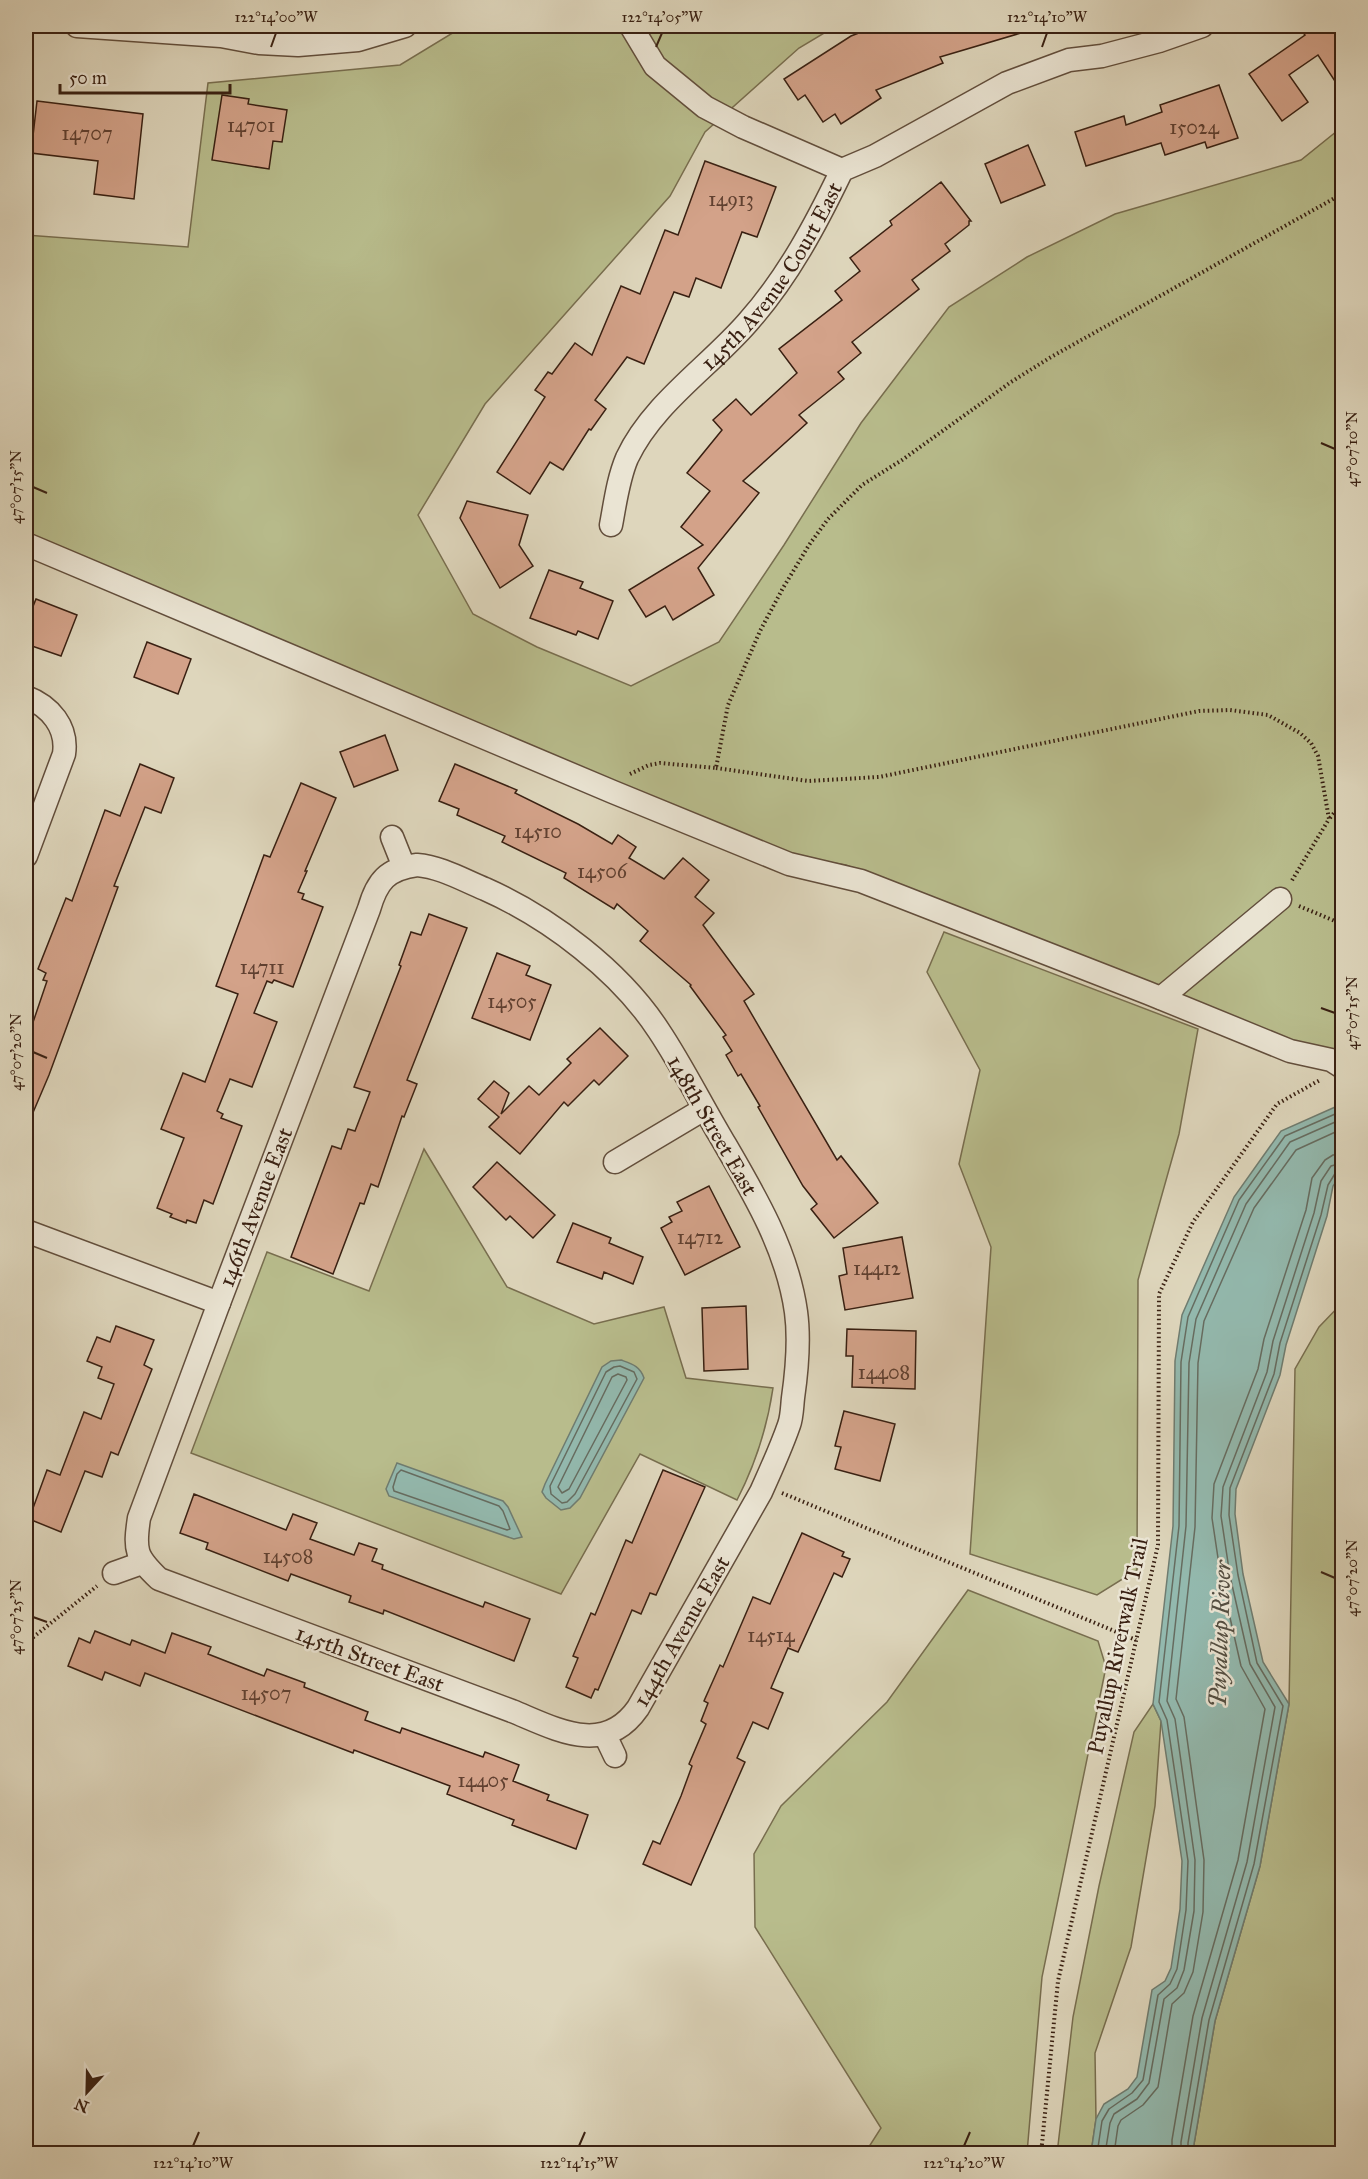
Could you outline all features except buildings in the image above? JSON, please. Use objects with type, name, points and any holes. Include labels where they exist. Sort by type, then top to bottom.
[{"type":"street","points":[[77,26],[222,31],[259,43],[298,45],[358,40],[405,26]]},
{"type":"street","points":[[631,26],[654,66],[705,107],[743,127],[842,170]]},
{"type":"street","name":"145th Avenue Court East","points":[[610,525],[627,459],[640,437],[656,414],[748,323],[769,297],[816,224],[842,170],[874,156],[1006,83],[1069,60],[1102,56],[1202,26]]},
{"type":"street","points":[[26,544],[789,864],[861,881],[1290,1051],[1331,1060],[1333,1072]]},
{"type":"street","points":[[26,697],[47,708],[58,722],[66,742],[64,754],[26,856]]},
{"type":"street","points":[[392,837],[404,867]]},
{"type":"street","name":"148th Street East","points":[[404,867],[428,866],[501,896],[554,928],[628,991],[659,1030],[755,1195],[789,1280],[796,1312],[797,1371],[790,1423],[764,1485],[747,1517]]},
{"type":"street","name":"146th Avenue East","points":[[142,1563],[137,1550],[139,1518],[374,891],[381,880],[404,867]]},
{"type":"street","points":[[1161,998],[1280,899]]},
{"type":"street","points":[[615,1162],[704,1109]]},
{"type":"street","points":[[26,1231],[219,1303]]},
{"type":"street","name":"144th Avenue East","points":[[604,1735],[628,1722],[638,1708],[747,1517]]},
{"type":"street","points":[[114,1573],[142,1563]]},
{"type":"street","name":"145th Street East","points":[[142,1563],[159,1579],[565,1733],[585,1736],[604,1735]]},
{"type":"street","points":[[604,1735],[615,1756]]},
{"type":"path","points":[[716,768],[728,705],[760,631],[809,545],[828,519],[862,485],[1051,357],[1342,194]]},
{"type":"path","points":[[613,792],[628,775],[649,765],[660,763],[808,781],[879,777],[1199,711],[1230,710],[1268,715],[1300,733],[1311,743],[1318,756],[1329,819]]},
{"type":"path","points":[[1342,803],[1329,819],[1280,899],[1342,924]]},
{"type":"path","name":"Puyallup Riverwalk Trail","points":[[1041,2154],[1058,1981],[1158,1545],[1159,1294],[1192,1222],[1277,1104],[1333,1072]]},
{"type":"path","points":[[764,1485],[1136,1640]]},
{"type":"path","points":[[26,1643],[114,1573]]},
{"type":"green space","points":[[464,26],[836,26],[799,48],[705,132],[670,196],[485,404],[418,515],[473,614],[537,647],[631,686],[719,642],[861,423],[949,307],[1027,257],[1115,214],[1301,160],[1342,127],[1342,1050],[1301,1047],[846,865],[792,856],[26,532],[26,235],[188,247],[208,83],[400,65]]},
{"type":"green space","points":[[944,932],[1198,1029],[1179,1134],[1138,1280],[1137,1570],[1097,1595],[970,1554],[991,1247],[959,1164],[980,1070],[927,972]]},
{"type":"green space","points":[[424,1149],[507,1287],[594,1324],[664,1307],[686,1378],[773,1388],[760,1446],[737,1500],[640,1454],[561,1594],[191,1453],[267,1252],[369,1291]]},
{"type":"green space","points":[[1342,1303],[1342,2153],[1194,2154],[1215,2021],[1260,1866],[1289,1704],[1295,1369],[1319,1327]]},
{"type":"green space","points":[[968,1590],[1098,1641],[1106,1667],[1042,1977],[1027,2153],[865,2153],[881,2128],[755,1927],[754,1854],[781,1806],[887,1702]]},
{"type":"green space","points":[[1153,1704],[1161,1721],[1155,1806],[1131,1947],[1095,2053],[1096,2119],[1091,2153],[1057,2154],[1073,2017],[1099,1886],[1134,1732]]},
{"type":"water","name":"Puyallup River","points":[[1342,1104],[1342,1174],[1333,1186],[1327,1216],[1286,1345],[1280,1375],[1236,1489],[1235,1514],[1243,1574],[1263,1662],[1289,1704],[1260,1866],[1215,2021],[1194,2153],[1091,2153],[1096,2119],[1104,2104],[1128,2089],[1137,2077],[1152,1990],[1165,1981],[1171,1968],[1180,1909],[1182,1861],[1161,1721],[1153,1704],[1173,1526],[1175,1361],[1182,1315],[1234,1197],[1281,1131]]},
{"type":"water","points":[[621,1360],[638,1368],[644,1378],[580,1498],[570,1508],[561,1510],[542,1492],[545,1484],[602,1367],[611,1361]]},
{"type":"water","points":[[397,1463],[503,1501],[522,1537],[514,1539],[389,1496],[386,1489]]}]
